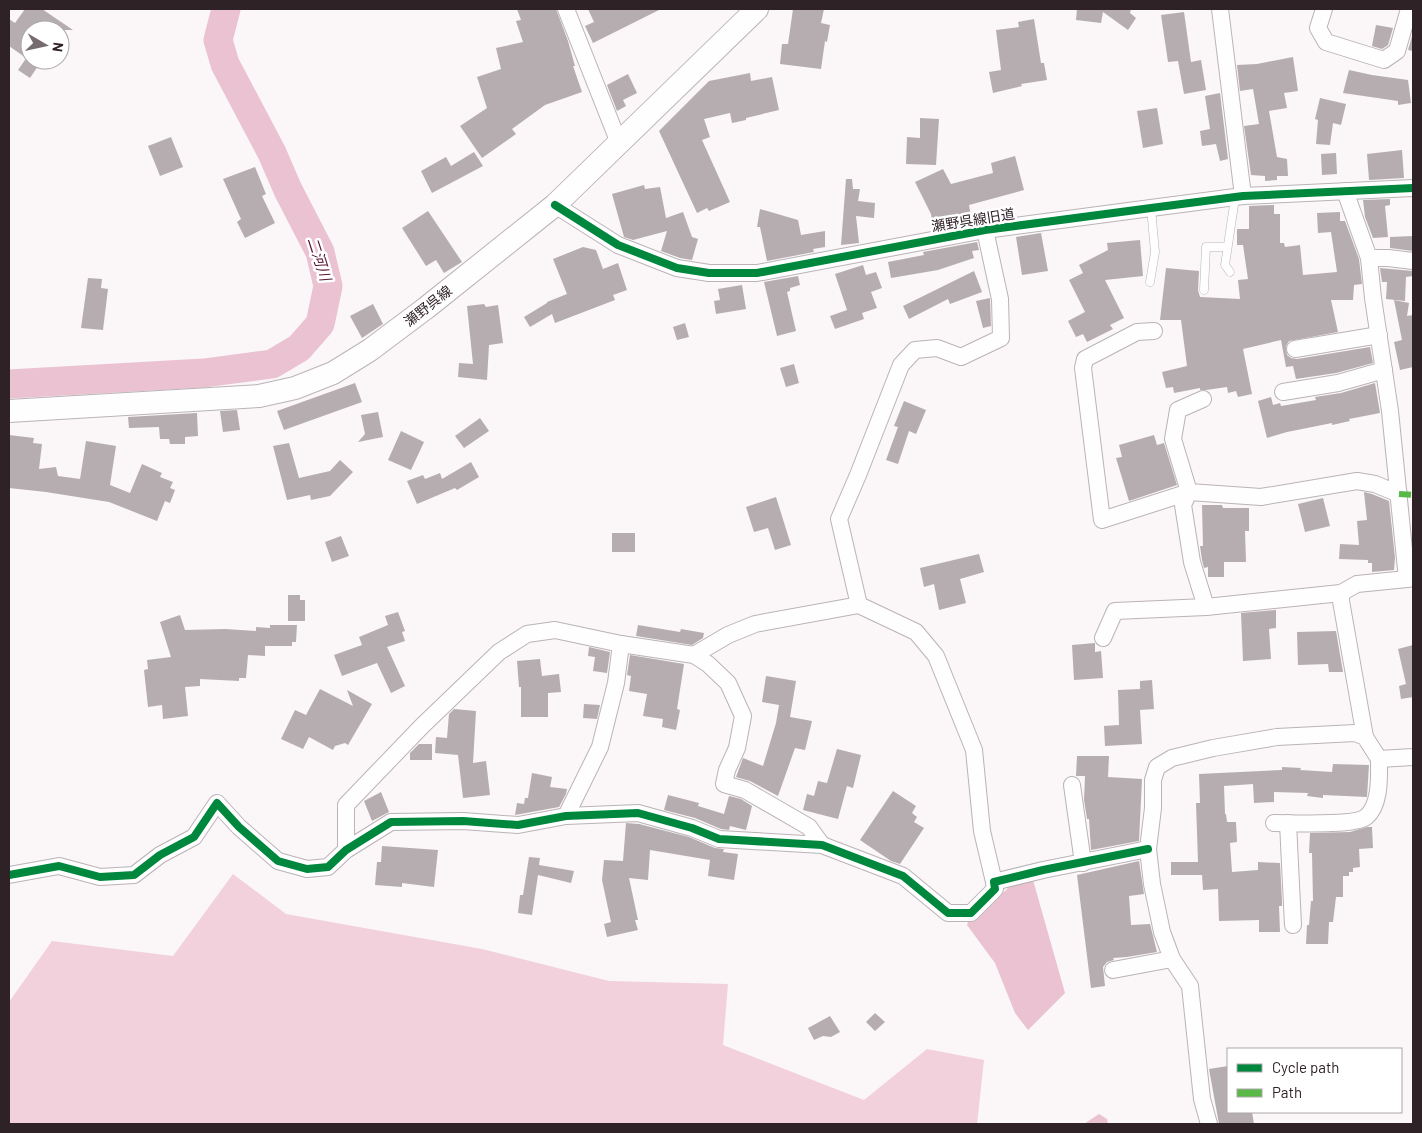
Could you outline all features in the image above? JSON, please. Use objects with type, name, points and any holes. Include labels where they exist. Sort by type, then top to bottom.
[{"type":"main road","name":"瀬野呉線","points":[[9,411],[259,396],[295,388],[333,373],[370,350],[555,206],[757,9]]},
{"type":"street","points":[[566,9],[619,143]]},
{"type":"street","points":[[1220,9],[1239,197]]},
{"type":"street","points":[[1324,9],[1318,28],[1326,42],[1384,60],[1398,51],[1410,16]]},
{"type":"street","name":"瀬野呉線旧道","points":[[555,206],[618,245],[677,268],[709,273],[757,273],[984,230],[1151,208],[1239,197],[1413,188]]},
{"type":"street","points":[[1103,638],[1115,612],[1206,608],[1341,592],[1357,584],[1410,579],[1369,258],[1345,191]]},
{"type":"street","points":[[858,605],[839,519],[858,476],[901,365],[916,350],[937,348],[961,357],[1001,338],[1000,298],[984,230]]},
{"type":"street","points":[[1369,258],[1413,261]]},
{"type":"street","points":[[1154,331],[1137,332],[1085,359],[1083,368],[1102,520],[1189,492],[1261,497],[1357,481],[1375,484],[1399,494]]},
{"type":"street","points":[[1295,350],[1379,335]]},
{"type":"street","points":[[1283,392],[1338,383],[1384,370]]},
{"type":"street","points":[[1203,399],[1178,410],[1173,439],[1189,492],[1183,505],[1192,562],[1206,608]]},
{"type":"street","points":[[1293,925],[1281,823],[1351,822],[1365,818],[1373,808],[1379,787],[1379,759],[1365,736],[1340,601],[1341,592]]},
{"type":"street","points":[[9,874],[59,866],[100,877],[134,875],[160,855],[194,837],[217,803],[239,827],[278,861],[307,869],[328,867],[346,850],[391,822],[463,821],[518,825],[566,816],[638,813],[692,828],[719,839],[822,845],[903,876],[948,913],[971,913],[995,889],[982,831],[974,750],[936,656],[916,632],[858,605],[755,624],[728,635],[694,655]]},
{"type":"street","points":[[346,850],[346,805],[422,726],[499,652],[527,634],[555,630],[621,644],[694,655],[708,664],[728,683],[743,716],[737,748],[727,770],[724,784],[744,790],[782,810],[809,827],[822,845]]},
{"type":"street","points":[[566,816],[600,747],[616,683],[621,644]]},
{"type":"street","points":[[1209,1124],[1202,1099],[1190,986],[1172,959],[1162,932],[1152,884],[1148,850],[1153,808],[1153,780],[1156,767],[1172,758],[1213,748],[1277,737],[1355,733],[1365,736]]},
{"type":"street","points":[[1379,759],[1413,756]]},
{"type":"street","points":[[1072,785],[1083,863]]},
{"type":"street","points":[[994,882],[1043,870],[1148,850]]},
{"type":"street","points":[[1113,970],[1172,959]]},
{"type":"lane","points":[[1230,272],[1225,265],[1227,247],[1239,197]]},
{"type":"lane","points":[[1150,282],[1155,252],[1151,208]]},
{"type":"lane","points":[[1204,290],[1206,247],[1227,247]]},
{"type":"shaded area","points":[[233,874],[286,914],[482,949],[609,981],[728,984],[723,1045],[864,1100],[927,1049],[984,1060],[977,1124],[9,1124],[9,1002],[52,941],[173,956]]},
{"type":"shaded area","points":[[1033,880],[1065,993],[1028,1030],[1015,1013],[995,963],[967,925],[969,919],[985,911],[1013,883]]},
{"type":"shaded area","points":[[1099,1114],[1107,1119],[1108,1124],[1084,1124]]},
{"type":"building","points":[[25,9],[42,9],[58,20],[20,20],[20,54],[9,46],[9,19],[15,23]]},
{"type":"building","points":[[517,9],[556,9],[568,41],[575,66],[573,66],[582,92],[545,105],[512,129],[516,134],[482,158],[460,126],[487,108],[477,77],[501,69],[496,48],[523,42],[516,21],[521,20]]},
{"type":"building","points":[[588,9],[661,9],[593,43],[585,26],[594,22]]},
{"type":"building","points":[[793,9],[824,9],[821,23],[830,25],[827,42],[825,41],[821,69],[780,64],[782,44],[788,44]]},
{"type":"building","points":[[1077,9],[1131,9],[1130,13],[1136,18],[1128,30],[1103,12],[1101,23],[1076,20]]},
{"type":"building","points":[[1184,12],[1191,62],[1201,60],[1206,90],[1184,94],[1178,61],[1168,62],[1161,15]]},
{"type":"building","points":[[1034,19],[1041,63],[1044,63],[1047,80],[1021,84],[1022,86],[993,93],[989,72],[1001,70],[996,30],[1019,27],[1018,22]]},
{"type":"building","points":[[1376,25],[1393,28],[1388,45],[1382,49],[1372,46]]},
{"type":"building","points":[[1413,33],[1413,51],[1408,50]]},
{"type":"building","points":[[1293,57],[1298,91],[1284,93],[1287,108],[1269,111],[1277,157],[1287,159],[1288,176],[1277,176],[1277,180],[1265,181],[1265,176],[1251,175],[1244,126],[1259,124],[1253,89],[1240,91],[1237,65],[1257,64]]},
{"type":"building","points":[[20,67],[20,70],[35,70],[30,78],[18,70]]},
{"type":"building","points":[[1349,70],[1408,80],[1411,103],[1398,105],[1398,101],[1343,93]]},
{"type":"building","points":[[750,73],[751,81],[772,77],[779,110],[732,123],[730,113],[704,119],[710,137],[702,140],[730,202],[709,211],[707,208],[697,213],[659,131],[709,81]]},
{"type":"building","points":[[628,74],[637,93],[623,100],[626,106],[617,111],[607,85]]},
{"type":"building","points":[[1220,93],[1228,159],[1220,161],[1216,144],[1202,146],[1200,131],[1210,129],[1205,96]]},
{"type":"building","points":[[1320,98],[1346,104],[1341,125],[1333,123],[1330,145],[1316,144],[1318,120],[1315,119]]},
{"type":"building","points":[[1157,108],[1163,144],[1143,148],[1137,111]]},
{"type":"building","points":[[920,118],[939,119],[936,165],[906,164],[907,137],[920,138]]},
{"type":"building","points":[[171,137],[183,167],[160,176],[148,146]]},
{"type":"building","points":[[1402,150],[1404,178],[1369,180],[1367,154]]},
{"type":"building","points":[[474,152],[483,166],[432,193],[421,171],[446,157],[451,166]]},
{"type":"building","points":[[1336,153],[1337,174],[1322,175],[1321,154]]},
{"type":"building","points":[[1015,156],[1024,190],[969,205],[972,222],[933,230],[931,214],[915,182],[943,169],[951,184],[993,173],[991,163]]},
{"type":"building","points":[[255,167],[266,194],[262,196],[275,223],[245,238],[237,222],[241,219],[223,179]]},
{"type":"building","points":[[846,179],[852,179],[853,189],[860,189],[858,201],[875,203],[874,218],[856,216],[859,243],[841,245]]},
{"type":"building","points":[[644,185],[645,189],[660,187],[666,218],[683,212],[692,237],[698,239],[692,260],[661,251],[667,231],[633,240],[624,237],[612,194]]},
{"type":"building","points":[[1390,199],[1390,205],[1385,206],[1388,237],[1373,238],[1365,217],[1363,200]]},
{"type":"building","points":[[1274,205],[1274,214],[1280,214],[1280,243],[1284,243],[1285,247],[1300,245],[1303,275],[1337,272],[1331,232],[1318,233],[1317,213],[1340,212],[1340,221],[1345,221],[1359,259],[1362,284],[1354,285],[1353,300],[1331,300],[1338,332],[1289,341],[1286,346],[1287,355],[1297,359],[1370,347],[1373,363],[1336,373],[1296,379],[1293,366],[1286,367],[1281,340],[1243,349],[1252,394],[1238,397],[1236,391],[1228,393],[1227,387],[1206,390],[1200,390],[1200,388],[1174,393],[1173,387],[1166,388],[1162,372],[1187,366],[1181,320],[1160,320],[1166,268],[1199,271],[1198,290],[1200,297],[1240,299],[1238,280],[1248,279],[1243,245],[1237,245],[1237,229],[1249,229],[1249,206]]},
{"type":"building","points":[[760,209],[798,220],[801,235],[825,231],[825,247],[813,249],[814,252],[767,261],[760,227],[757,227]]},
{"type":"building","points":[[428,211],[462,262],[444,273],[436,260],[426,266],[402,228]]},
{"type":"building","points":[[1041,233],[1048,271],[1022,275],[1016,237]]},
{"type":"building","points":[[1413,236],[1413,251],[1390,248],[1390,237]]},
{"type":"building","points":[[1140,240],[1143,276],[1105,280],[1124,318],[1110,325],[1113,329],[1087,342],[1083,334],[1076,337],[1068,321],[1085,312],[1069,280],[1083,273],[1079,265],[1108,250],[1107,243]]},
{"type":"building","points":[[977,242],[979,250],[972,251],[974,258],[938,270],[891,278],[888,262],[924,255],[923,252]]},
{"type":"building","points":[[583,247],[596,250],[603,269],[618,263],[627,290],[613,295],[615,300],[555,323],[552,314],[530,327],[524,317],[547,302],[567,294],[553,259]]},
{"type":"building","points":[[863,265],[866,275],[876,272],[882,288],[871,292],[877,308],[862,313],[864,319],[835,329],[830,316],[847,310],[835,274]]},
{"type":"building","points":[[1380,268],[1413,271],[1413,276],[1406,277],[1405,301],[1386,299],[1387,282],[1382,282]]},
{"type":"building","points":[[974,271],[982,292],[950,304],[948,299],[909,319],[903,306]]},
{"type":"building","points":[[798,276],[800,285],[790,288],[790,291],[787,292],[796,331],[777,336],[764,282]]},
{"type":"building","points":[[88,278],[102,279],[101,288],[108,289],[103,330],[81,328]]},
{"type":"building","points":[[742,285],[746,309],[716,314],[714,301],[720,300],[718,289]]},
{"type":"building","points":[[990,298],[991,326],[983,328],[976,301]]},
{"type":"building","points":[[1394,300],[1409,303],[1407,316],[1413,315],[1413,367],[1400,370],[1394,342],[1402,340]]},
{"type":"building","points":[[373,304],[383,324],[362,338],[350,316]]},
{"type":"building","points":[[484,304],[486,307],[498,305],[503,343],[489,345],[487,380],[458,377],[459,363],[473,364],[467,306]]},
{"type":"building","points":[[685,323],[689,337],[677,340],[673,327]]},
{"type":"building","points":[[794,364],[799,383],[786,387],[780,368]]},
{"type":"building","points":[[355,383],[362,402],[284,430],[277,411]]},
{"type":"building","points":[[1375,383],[1380,413],[1349,419],[1350,421],[1332,425],[1332,423],[1287,432],[1267,438],[1258,401],[1271,397],[1273,405],[1280,403],[1281,406],[1316,400],[1315,397],[1341,393]]},
{"type":"building","points":[[904,401],[926,410],[916,434],[909,431],[898,464],[886,460],[898,427],[894,426]]},
{"type":"building","points":[[237,410],[240,430],[223,432],[220,411]]},
{"type":"building","points":[[378,412],[383,437],[358,442],[365,434],[361,415]]},
{"type":"building","points":[[197,413],[198,436],[185,437],[185,444],[170,444],[169,439],[160,439],[159,427],[129,428],[128,417]]},
{"type":"building","points":[[480,418],[489,431],[464,448],[455,436]]},
{"type":"building","points":[[401,431],[424,442],[411,470],[388,460]]},
{"type":"building","points":[[9,435],[34,438],[33,443],[42,444],[39,469],[56,467],[58,476],[80,479],[86,441],[116,446],[110,485],[130,493],[142,464],[162,473],[160,477],[173,482],[170,488],[175,490],[170,503],[165,501],[157,521],[109,502],[9,488]]},
{"type":"building","points":[[1154,435],[1157,445],[1164,443],[1177,485],[1129,501],[1116,458],[1122,457],[1119,445]]},
{"type":"building","points":[[289,443],[299,478],[330,471],[340,460],[353,472],[330,496],[311,500],[310,495],[287,500],[273,446]]},
{"type":"building","points":[[471,462],[479,477],[457,490],[455,488],[417,504],[407,481],[423,475],[425,479],[440,473],[442,479]]},
{"type":"building","points":[[1364,492],[1389,501],[1395,558],[1394,570],[1372,572],[1372,563],[1368,563],[1368,560],[1339,559],[1340,544],[1359,545],[1357,521],[1367,520]]},
{"type":"building","points":[[776,497],[791,545],[775,550],[768,528],[754,532],[746,507]]},
{"type":"building","points":[[1323,498],[1330,526],[1305,532],[1298,504]]},
{"type":"building","points":[[1202,505],[1222,505],[1223,508],[1249,508],[1249,531],[1245,531],[1246,562],[1224,562],[1224,577],[1208,577],[1208,567],[1204,568],[1200,546],[1203,546]]},
{"type":"building","points":[[612,533],[635,533],[635,552],[612,552]]},
{"type":"building","points":[[341,536],[349,556],[332,562],[325,542]]},
{"type":"building","points":[[979,554],[984,572],[960,579],[966,603],[939,610],[934,584],[924,587],[920,568]]},
{"type":"building","points":[[288,595],[300,595],[300,600],[305,600],[305,621],[288,621]]},
{"type":"building","points":[[1276,610],[1276,628],[1269,629],[1271,659],[1243,661],[1241,613]]},
{"type":"building","points":[[398,612],[405,631],[402,632],[405,641],[387,647],[405,686],[391,693],[377,663],[342,676],[334,655],[362,645],[359,637],[388,625],[385,616]]},
{"type":"building","points":[[180,615],[185,630],[225,629],[256,631],[256,627],[270,628],[270,625],[297,625],[296,642],[292,642],[292,646],[265,646],[265,656],[248,655],[246,678],[239,678],[239,681],[200,679],[200,686],[185,687],[188,716],[163,719],[162,705],[148,707],[144,670],[148,669],[147,660],[171,657],[160,622]]},
{"type":"building","points":[[638,625],[680,632],[681,629],[704,633],[703,638],[692,645],[636,636]]},
{"type":"building","points":[[1336,631],[1343,672],[1329,672],[1328,664],[1298,665],[1297,632]]},
{"type":"building","points":[[1095,643],[1095,652],[1101,651],[1103,678],[1074,680],[1072,645]]},
{"type":"building","points":[[1413,645],[1413,697],[1401,699],[1399,686],[1406,684],[1398,649]]},
{"type":"building","points":[[589,647],[610,652],[607,673],[593,671],[595,657],[588,656]]},
{"type":"building","points":[[630,655],[684,664],[677,709],[680,710],[676,730],[662,727],[663,719],[643,716],[647,694],[629,691],[631,676],[627,675]]},
{"type":"building","points":[[540,659],[542,676],[559,674],[561,692],[548,693],[548,717],[521,717],[521,687],[519,687],[517,661]]},
{"type":"building","points":[[766,676],[796,681],[790,717],[812,721],[805,750],[795,748],[778,796],[750,781],[736,777],[743,758],[763,766],[776,723],[779,705],[762,702]]},
{"type":"building","points":[[1152,680],[1154,709],[1140,710],[1142,744],[1105,746],[1104,726],[1119,725],[1118,690],[1140,689],[1140,681]]},
{"type":"building","points":[[320,689],[353,706],[347,690],[372,704],[348,745],[345,743],[335,746],[333,750],[309,737],[303,749],[281,739],[295,710],[306,715]]},
{"type":"building","points":[[584,704],[600,705],[597,719],[583,718]]},
{"type":"building","points":[[454,709],[476,711],[473,763],[486,761],[490,795],[463,798],[458,755],[435,753],[436,737],[447,738],[449,714]]},
{"type":"building","points":[[419,744],[432,744],[432,760],[410,760],[410,753]]},
{"type":"building","points":[[837,749],[861,755],[853,788],[847,786],[838,819],[803,810],[807,794],[814,796],[818,781],[827,783]]},
{"type":"building","points":[[1077,756],[1109,756],[1108,777],[1142,779],[1139,841],[1091,850],[1089,819],[1087,819],[1084,800],[1085,776],[1076,776]]},
{"type":"building","points":[[1333,764],[1369,765],[1367,797],[1323,795],[1323,798],[1307,796],[1308,793],[1274,792],[1274,802],[1254,803],[1253,784],[1224,786],[1227,822],[1236,822],[1237,842],[1230,843],[1232,872],[1258,870],[1258,862],[1280,863],[1282,906],[1279,906],[1280,932],[1259,932],[1259,920],[1219,921],[1218,889],[1203,890],[1202,875],[1171,875],[1171,862],[1198,862],[1196,803],[1200,803],[1199,774],[1282,770],[1282,767],[1332,772]]},
{"type":"building","points":[[532,773],[552,777],[550,787],[567,789],[566,794],[559,807],[515,815],[517,803],[524,804],[525,798],[528,798]]},
{"type":"building","points":[[893,791],[916,806],[912,813],[917,817],[914,822],[924,828],[900,864],[891,861],[860,840]]},
{"type":"building","points":[[381,792],[389,812],[372,821],[364,801]]},
{"type":"building","points":[[668,795],[699,803],[698,806],[724,814],[729,796],[741,799],[752,806],[746,830],[730,826],[729,830],[721,829],[695,818],[664,810]]},
{"type":"building","points":[[626,823],[639,824],[689,837],[715,848],[724,849],[723,852],[738,854],[734,880],[708,876],[710,860],[650,850],[648,880],[629,878],[638,920],[635,920],[638,930],[607,937],[604,924],[611,922],[602,880],[604,860],[623,861]]},
{"type":"building","points":[[1372,827],[1373,848],[1359,849],[1360,867],[1353,868],[1353,872],[1349,872],[1349,876],[1343,876],[1343,897],[1336,897],[1333,922],[1329,922],[1328,944],[1306,944],[1307,925],[1309,925],[1311,901],[1313,901],[1312,853],[1309,853],[1310,833],[1350,832]]},
{"type":"building","points":[[382,846],[438,850],[434,887],[402,883],[402,887],[375,885],[377,862],[381,862]]},
{"type":"building","points":[[529,857],[540,858],[539,865],[574,871],[571,883],[538,875],[532,915],[518,913],[520,895],[523,895]]},
{"type":"building","points":[[1139,861],[1144,894],[1129,896],[1131,925],[1150,924],[1157,952],[1113,958],[1114,960],[1107,962],[1103,967],[1105,986],[1091,988],[1077,875]]},
{"type":"building","points":[[875,1013],[885,1022],[875,1031],[866,1022]]},
{"type":"building","points":[[830,1016],[840,1032],[831,1037],[823,1036],[814,1040],[808,1028]]},
{"type":"building","points":[[1227,1066],[1227,1113],[1252,1113],[1254,1124],[1219,1124],[1209,1069]]},
{"type":"waterway","name":"二河川","points":[[9,384],[204,373],[272,364],[299,348],[320,324],[328,286],[320,252],[288,190],[272,153],[225,64],[218,40],[226,9]]},
{"type":"marked path","points":[[1399,494],[1413,495]]},
{"type":"cycle path","points":[[555,205],[618,245],[677,268],[709,273],[757,273],[985,230],[1243,196],[1413,188]]},
{"type":"cycle path","points":[[9,875],[59,866],[100,877],[134,875],[160,855],[194,837],[217,803],[239,827],[278,861],[307,869],[328,867],[346,850],[391,822],[463,821],[518,825],[566,816],[638,813],[692,828],[719,839],[822,845],[903,876],[948,913],[971,913],[995,889],[994,882],[1148,849]]}]
